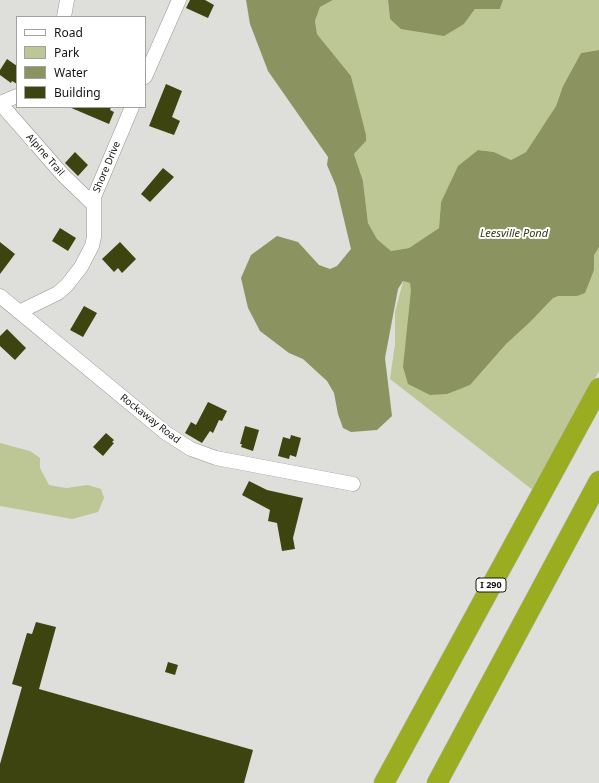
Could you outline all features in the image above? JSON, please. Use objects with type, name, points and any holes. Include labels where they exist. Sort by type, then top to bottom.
[{"type":"highway","name":"I 290","points":[[384,783],[599,388]]},
{"type":"highway","points":[[437,783],[599,481]]},
{"type":"street","points":[[64,16],[67,0]]},
{"type":"street","points":[[146,75],[179,0]]},
{"type":"street","points":[[0,103],[16,96]]},
{"type":"street","name":"Alpine Trail","points":[[0,103],[63,175],[93,204]]},
{"type":"street","name":"Shore Drive","points":[[19,312],[39,304],[58,293],[76,275],[92,246],[95,228],[93,204],[96,192],[132,108]]},
{"type":"street","name":"Rockaway Road","points":[[0,296],[166,434],[191,449],[216,458],[353,484]]},
{"type":"green space","points":[[333,0],[388,0],[390,19],[464,24],[475,9],[500,9],[503,0],[599,0],[599,50],[581,53],[563,86],[556,106],[526,152],[511,160],[494,152],[478,150],[458,167],[441,202],[439,228],[409,248],[391,251],[377,239],[368,223],[363,181],[354,154],[366,141],[351,76],[317,34],[315,21],[320,7]]},
{"type":"green space","name":"Leesville Pond","points":[[599,220],[599,371],[534,491],[390,379],[395,344],[395,312],[406,270]]},
{"type":"green space","points":[[0,443],[30,451],[40,458],[40,468],[49,485],[66,488],[88,485],[101,489],[104,498],[98,512],[72,519],[0,506]]},
{"type":"water","name":"Leesville Pond","points":[[246,0],[333,0],[320,7],[315,21],[317,34],[351,76],[366,135],[366,141],[354,154],[363,181],[368,223],[377,239],[391,251],[409,248],[439,228],[441,202],[458,166],[478,150],[494,152],[511,160],[526,152],[556,106],[563,86],[581,53],[599,50],[599,247],[594,255],[594,270],[585,293],[577,296],[558,296],[553,298],[506,344],[470,385],[447,394],[430,395],[408,384],[403,367],[411,290],[410,283],[403,281],[398,289],[385,358],[392,416],[377,430],[351,432],[343,428],[338,414],[334,393],[327,381],[303,359],[289,353],[260,331],[248,308],[241,278],[251,255],[277,236],[298,242],[319,265],[330,269],[337,266],[351,249],[336,186],[327,165],[328,157],[268,71],[250,24]]},
{"type":"water","points":[[388,0],[503,0],[500,9],[475,9],[464,24],[444,36],[401,29],[390,19]]},
{"type":"building","points":[[190,0],[205,0],[214,5],[208,18],[186,8]]},
{"type":"building","points":[[7,59],[16,65],[16,83],[12,81],[11,83],[0,75],[0,70]]},
{"type":"building","points":[[166,84],[182,91],[172,117],[180,121],[174,135],[149,126]]},
{"type":"building","points":[[71,108],[111,108],[110,110],[114,112],[109,124]]},
{"type":"building","points":[[75,152],[88,165],[78,176],[65,163]]},
{"type":"building","points":[[163,168],[174,177],[150,202],[141,194]]},
{"type":"building","points":[[60,228],[76,238],[68,251],[52,241]]},
{"type":"building","points":[[0,242],[15,254],[0,274]]},
{"type":"building","points":[[120,242],[136,259],[122,273],[118,268],[114,272],[102,259]]},
{"type":"building","points":[[84,306],[97,313],[83,337],[70,330]]},
{"type":"building","points":[[7,329],[26,348],[15,360],[0,346],[0,336]]},
{"type":"building","points":[[208,402],[227,411],[222,421],[219,420],[213,433],[210,431],[202,443],[185,433],[191,422],[196,425]]},
{"type":"building","points":[[245,426],[259,430],[253,451],[241,447],[242,444],[240,444]]},
{"type":"building","points":[[106,433],[114,440],[112,442],[114,443],[103,456],[93,447]]},
{"type":"building","points":[[291,435],[301,438],[296,457],[290,455],[289,459],[278,456],[283,437],[290,439]]},
{"type":"building","points":[[249,481],[267,490],[303,498],[293,538],[295,549],[282,551],[277,523],[268,521],[270,510],[242,495]]},
{"type":"building","points":[[36,622],[56,627],[39,689],[253,750],[244,783],[0,783],[0,764],[22,687],[12,684],[27,633],[32,634]]},
{"type":"building","points":[[168,662],[178,665],[175,675],[165,672]]}]
